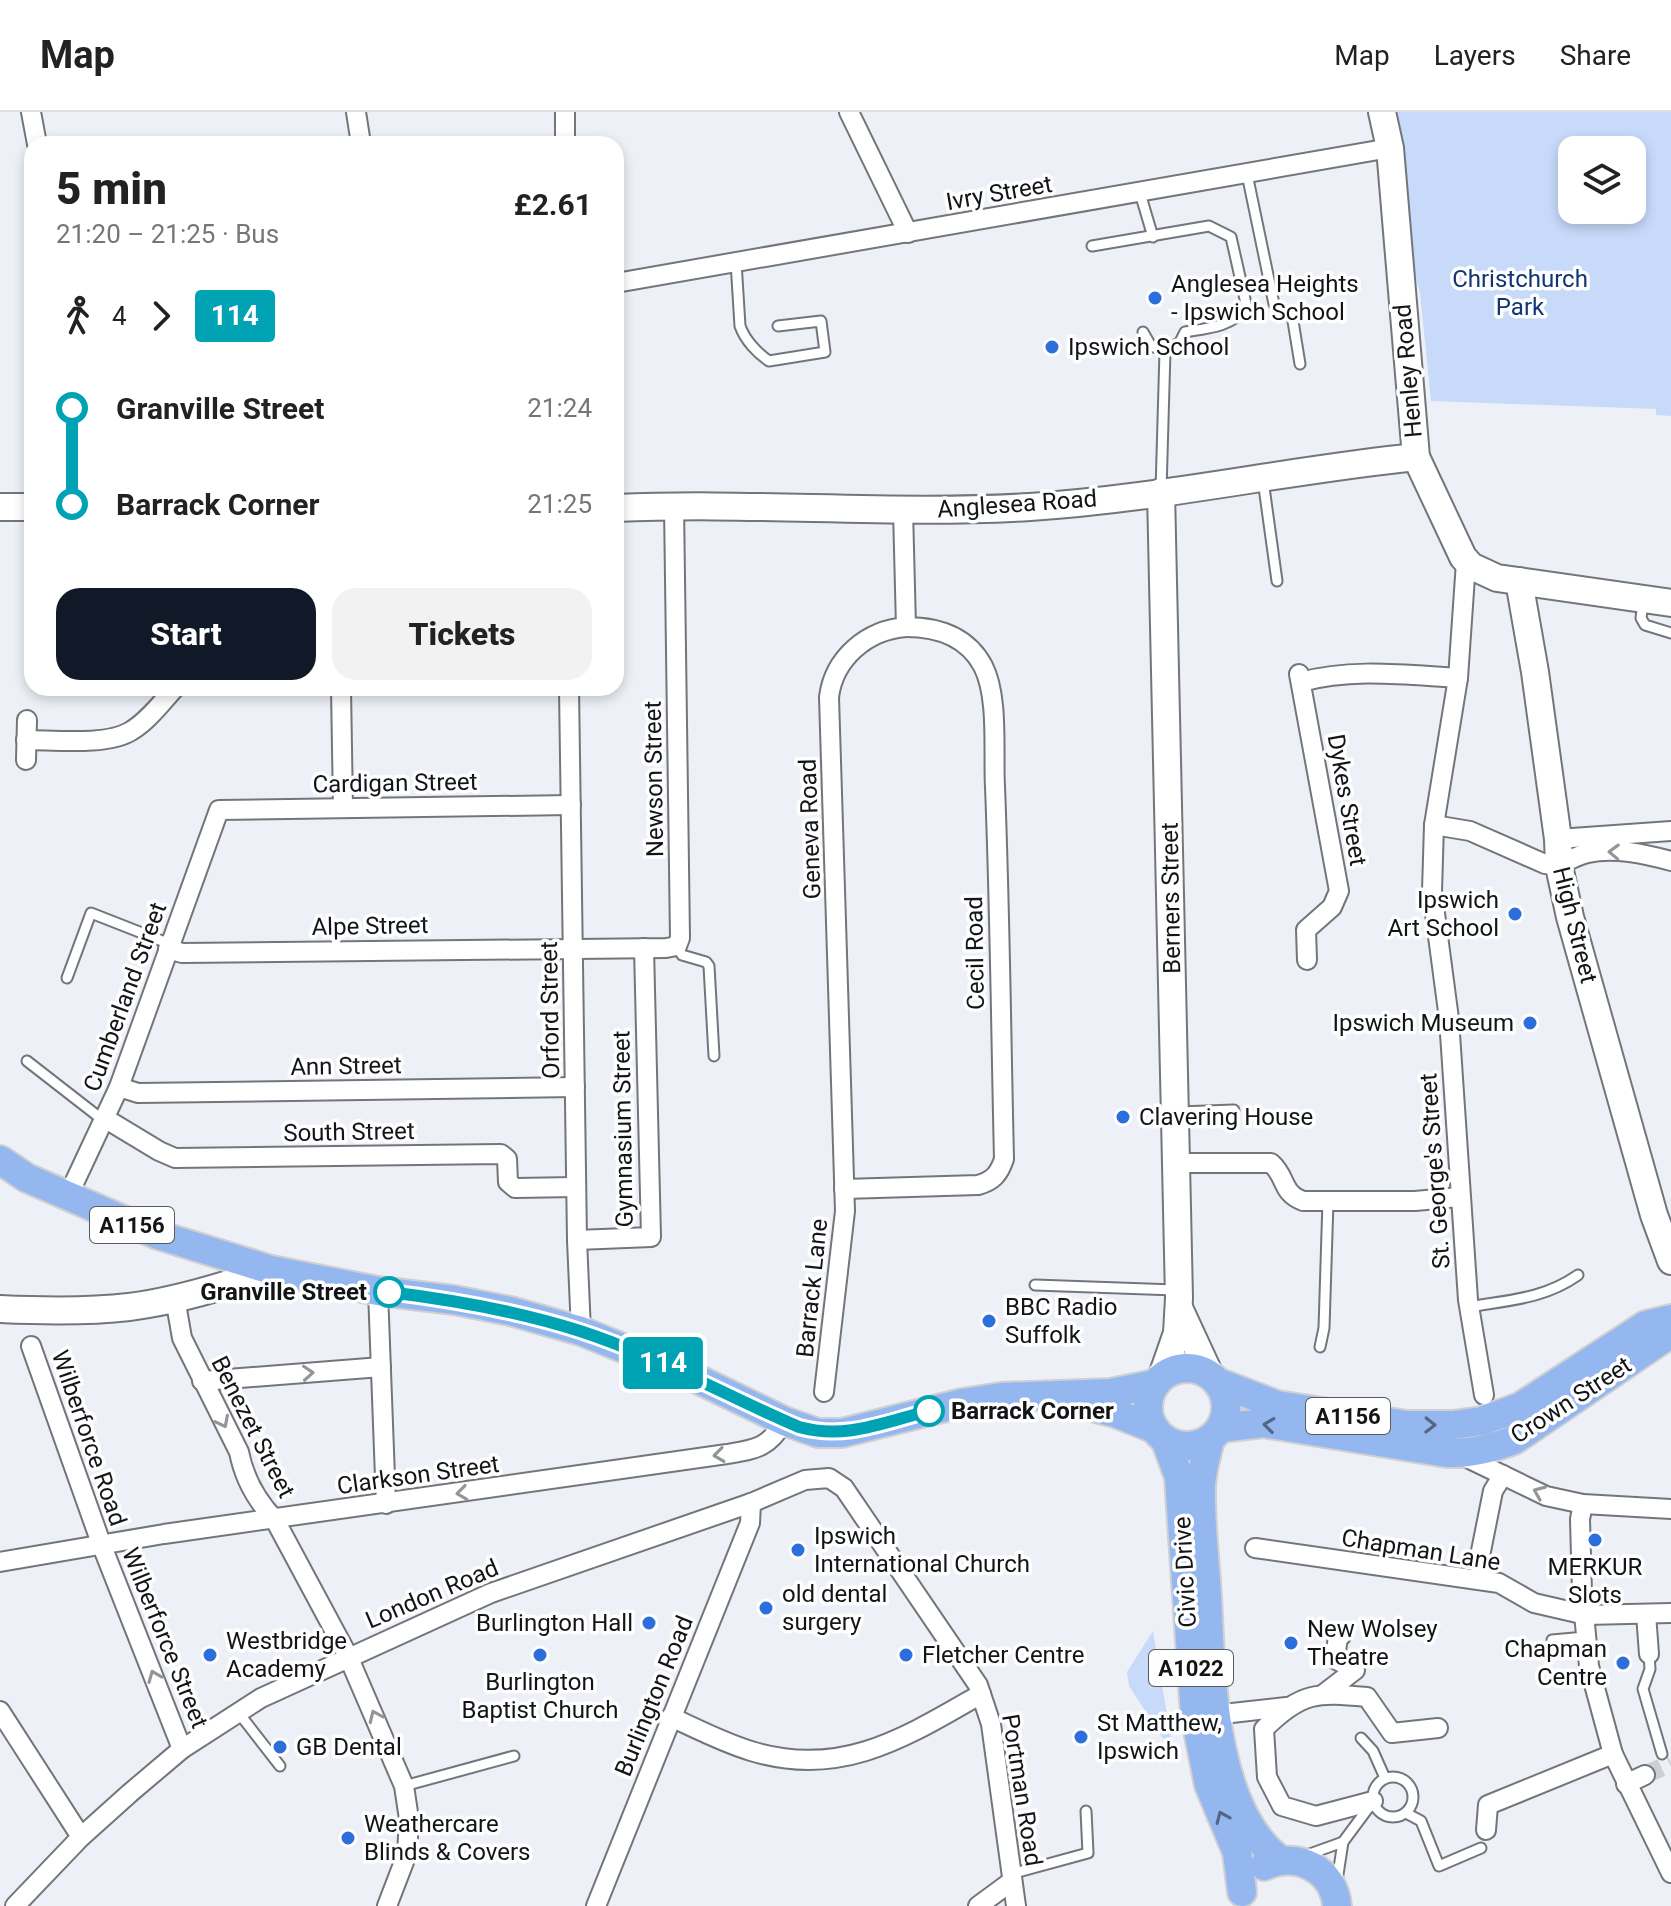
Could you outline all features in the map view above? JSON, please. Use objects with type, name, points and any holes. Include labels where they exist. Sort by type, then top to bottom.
[{"type":"main road","name":"A1156","points":[[0,1160],[27,1178],[158,1235],[271,1270],[378,1291],[454,1300],[510,1311],[581,1331],[687,1374],[784,1421],[818,1433],[842,1433],[962,1403],[1001,1397],[1044,1396]]},
{"type":"main road","name":"Crown Street","points":[[1483,1408],[1520,1407],[1646,1325],[1671,1321]]},
{"type":"main road","name":"Crown Street","points":[[1457,1453],[1514,1440],[1664,1338],[1671,1321]]},
{"type":"main road","points":[[1181,1368],[1201,1370],[1214,1379],[1226,1405],[1215,1433],[1188,1446],[1115,1413],[1044,1396],[1111,1393],[1159,1380],[1181,1368]]},
{"type":"main road","name":"A1156","points":[[1214,1379],[1277,1405],[1407,1425],[1453,1425],[1483,1408]]},
{"type":"main road","points":[[1159,1380],[1148,1403],[1149,1417],[1160,1434]]},
{"type":"main road","name":"A1156","points":[[1215,1433],[1263,1423],[1457,1453]]},
{"type":"main road","name":"Civic Drive","points":[[1215,1433],[1201,1486],[1214,1715],[1227,1769],[1248,1824],[1265,1849],[1286,1860],[1317,1869],[1333,1888],[1337,1903]]},
{"type":"main road","name":"Civic Drive","points":[[1160,1434],[1179,1477],[1195,1715],[1209,1785],[1237,1852],[1240,1899]]},
{"type":"main road","points":[[1240,1899],[1256,1870],[1286,1860]]},
{"type":"street","points":[[31,112],[36,136]]},
{"type":"street","points":[[356,112],[360,136]]},
{"type":"street","points":[[565,112],[565,136]]},
{"type":"street","points":[[849,112],[908,233]]},
{"type":"street","name":"Henley Road","points":[[1382,112],[1390,148],[1416,457],[1466,562]]},
{"type":"street","name":"Ivry Street","points":[[624,282],[1390,148]]},
{"type":"street","name":"Anglesea Road","points":[[624,508],[903,510],[1031,507],[1416,457]]},
{"type":"street","name":"Berners Street","points":[[1159,1380],[1177,1333],[1178,1298],[1161,492]]},
{"type":"street","name":"Newson Street","points":[[674,506],[680,938],[677,946]]},
{"type":"street","points":[[0,507],[24,507]]},
{"type":"street","points":[[903,510],[906,627]]},
{"type":"street","points":[[1466,562],[1486,574],[1519,581],[1671,603]]},
{"type":"street","name":"St. George's Street","points":[[1466,562],[1458,678],[1434,825],[1432,891],[1449,1019],[1459,1197],[1469,1307],[1483,1408]]},
{"type":"street","name":"High Street","points":[[1519,581],[1535,672],[1559,866],[1570,917],[1651,1203],[1671,1261]]},
{"type":"street","name":"Geneva Road","points":[[844,1189],[829,697],[836,672],[851,651],[883,631],[906,627]]},
{"type":"street","name":"Cecil Road","points":[[844,1189],[978,1185],[990,1182],[1004,1159],[997,835],[990,687],[981,662],[963,643],[935,628],[906,627]]},
{"type":"street","name":"Dykes Street","points":[[1307,960],[1306,930],[1332,907],[1339,891],[1300,678],[1372,673],[1458,678]]},
{"type":"street","points":[[26,740],[107,739],[122,735],[140,724],[167,696]]},
{"type":"street","points":[[341,696],[343,808]]},
{"type":"street","name":"Orford Street","points":[[569,696],[581,1331]]},
{"type":"street","points":[[26,760],[27,720]]},
{"type":"street","name":"Cardigan Street","points":[[219,810],[571,805]]},
{"type":"street","name":"Cumberland Street","points":[[68,1196],[119,1087],[219,810]]},
{"type":"street","points":[[1434,825],[1470,831],[1536,861],[1559,866],[1580,855],[1604,851],[1671,861]]},
{"type":"street","points":[[1558,839],[1671,831]]},
{"type":"street","name":"Alpe Street","points":[[169,946],[182,953],[572,948]]},
{"type":"street","points":[[572,948],[677,946]]},
{"type":"street","name":"Gymnasium Street","points":[[577,1240],[651,1237],[644,948]]},
{"type":"street","name":"Ann Street","points":[[119,1087],[138,1093],[575,1087]]},
{"type":"street","name":"South Street","points":[[106,1119],[159,1151],[185,1160],[501,1154],[507,1159],[508,1182],[515,1188],[576,1187]]},
{"type":"street","points":[[1177,1163],[1271,1163],[1293,1197],[1303,1201],[1415,1201],[1459,1197]]},
{"type":"street","name":"Barrack Lane","points":[[824,1392],[845,1211],[844,1189]]},
{"type":"street","points":[[0,1309],[129,1307],[229,1285],[271,1270]]},
{"type":"street","points":[[378,1291],[383,1489],[386,1504]]},
{"type":"street","name":"Benezet Street","points":[[175,1298],[182,1338],[239,1452],[241,1466],[260,1505],[275,1520],[348,1656],[404,1786],[409,1842],[405,1864],[386,1903]]},
{"type":"street","name":"Berners Street","points":[[1178,1298],[1214,1379]]},
{"type":"street","name":"Wilberforce Road","points":[[31,1346],[102,1546]]},
{"type":"street","points":[[202,1381],[381,1367]]},
{"type":"street","name":"Clarkson Street","points":[[0,1562],[164,1534],[744,1451],[771,1440],[784,1421]]},
{"type":"street","points":[[1457,1453],[1546,1496],[1583,1504],[1671,1509]]},
{"type":"street","points":[[1483,1580],[1479,1561],[1493,1491],[1503,1475]]},
{"type":"street","name":"Portman Road","points":[[751,1503],[815,1477],[829,1478],[844,1488],[981,1694],[991,1724],[1016,1906]]},
{"type":"street","name":"London Road","points":[[15,1906],[81,1837],[182,1749],[238,1712],[348,1656],[491,1593],[751,1503]]},
{"type":"street","name":"Burlington Road","points":[[596,1906],[750,1523],[751,1503]]},
{"type":"street","points":[[1583,1504],[1580,1519],[1582,1593],[1589,1666],[1613,1754],[1671,1873]]},
{"type":"street","name":"Wilberforce Street","points":[[102,1546],[182,1749]]},
{"type":"street","name":"Chapman Lane","points":[[1255,1548],[1499,1583],[1534,1603],[1586,1615],[1671,1613]]},
{"type":"street","points":[[1646,1614],[1649,1654]]},
{"type":"street","points":[[1214,1715],[1286,1707],[1325,1693],[1355,1670],[1335,1659],[1338,1636],[1341,1636]]},
{"type":"street","points":[[1325,1693],[1367,1697],[1392,1733],[1438,1728]]},
{"type":"street","points":[[671,1717],[748,1751],[775,1758],[841,1758],[876,1750],[905,1737],[981,1694]]},
{"type":"street","points":[[1286,1707],[1264,1729],[1267,1777],[1282,1806],[1316,1816],[1373,1801]]},
{"type":"street","points":[[0,1711],[81,1837]]},
{"type":"street","points":[[1484,1839],[1488,1805],[1613,1754]]},
{"type":"street","points":[[1626,1784],[1645,1775]]},
{"type":"street","points":[[978,1906],[1012,1878]]},
{"type":"lane","points":[[1247,174],[1274,304],[1292,315],[1300,364]]},
{"type":"lane","points":[[1140,193],[1153,237]]},
{"type":"lane","points":[[1092,246],[1209,226],[1231,237],[1247,308],[1237,319],[1222,326],[1185,332],[1180,342],[1165,351]]},
{"type":"lane","points":[[736,262],[740,326],[743,335],[760,355],[769,361],[825,352],[821,321],[778,326]]},
{"type":"lane","points":[[1143,332],[1151,346],[1165,351]]},
{"type":"lane","points":[[1161,492],[1165,351]]},
{"type":"lane","points":[[1263,477],[1277,581]]},
{"type":"lane","points":[[1644,599],[1641,618],[1645,625],[1671,633]]},
{"type":"lane","points":[[67,978],[91,913],[169,946]]},
{"type":"lane","points":[[677,946],[682,955],[706,962],[709,966],[714,1056]]},
{"type":"lane","points":[[27,1061],[99,1117],[106,1119]]},
{"type":"lane","points":[[1176,1112],[1234,1110]]},
{"type":"lane","points":[[1320,1347],[1324,1328],[1328,1201]]},
{"type":"lane","points":[[1469,1307],[1542,1295],[1578,1275]]},
{"type":"lane","points":[[1035,1285],[1178,1298]]},
{"type":"lane","points":[[1552,1640],[1585,1637]]},
{"type":"lane","points":[[1649,1654],[1650,1669],[1643,1689],[1662,1754]]},
{"type":"lane","points":[[238,1712],[280,1766]]},
{"type":"lane","points":[[1361,1738],[1373,1751],[1385,1778]]},
{"type":"lane","points":[[404,1786],[514,1756]]},
{"type":"lane","points":[[1385,1778],[1403,1779],[1411,1787],[1414,1798],[1406,1813],[1393,1817],[1375,1808],[1373,1801],[1375,1788],[1385,1778]]},
{"type":"lane","points":[[1337,1903],[1343,1842],[1373,1801]]},
{"type":"lane","points":[[1012,1878],[1088,1853],[1086,1811]]},
{"type":"lane","points":[[1406,1813],[1421,1821],[1439,1866],[1484,1839]]},
{"type":"lane","points":[[1286,1860],[1343,1842]]},
{"type":"green space","name":"Christchurch Park","points":[[1397,112],[1671,112],[1671,416],[1656,415],[1656,409],[1431,401],[1420,293],[1398,215]]},
{"type":"green space","points":[[1153,1631],[1172,1744],[1166,1743],[1129,1686],[1127,1672]]},
{"type":"tunnel","points":[[1645,1775],[1671,1763]]},
{"type":"bus line","name":"114","points":[[389,1292],[510,1311],[581,1331],[649,1357],[784,1421],[818,1433],[842,1433],[929,1411]]},
{"type":"place","name":"Anglesea Heights - Ipswich School","points":[[1155,298]]},
{"type":"place","name":"Ipswich School","points":[[1052,347]]},
{"type":"place","name":"Ipswich Art School","points":[[1515,914]]},
{"type":"place","name":"Ipswich Museum","points":[[1530,1023]]},
{"type":"place","name":"Clavering House","points":[[1123,1117]]},
{"type":"place","name":"Granville Street","points":[[389,1292]]},
{"type":"place","name":"BBC Radio Suffolk","points":[[989,1321]]},
{"type":"place","name":"Barrack Corner","points":[[929,1411]]},
{"type":"place","name":"MERKUR Slots","points":[[1595,1540]]},
{"type":"place","name":"Ipswich International Church","points":[[798,1550]]},
{"type":"place","name":"old dental surgery","points":[[766,1608]]},
{"type":"place","name":"Burlington Hall","points":[[649,1623]]},
{"type":"place","name":"New Wolsey Theatre","points":[[1291,1643]]},
{"type":"place","name":"Westbridge Academy","points":[[210,1655]]},
{"type":"place","name":"Burlington Baptist Church","points":[[540,1655]]},
{"type":"place","name":"Fletcher Centre","points":[[906,1655]]},
{"type":"place","name":"Chapman Centre","points":[[1623,1663]]},
{"type":"place","name":"St Matthew, Ipswich","points":[[1081,1737]]},
{"type":"place","name":"GB Dental","points":[[280,1747]]},
{"type":"place","name":"Weathercare Blinds & Covers","points":[[348,1838]]}]
